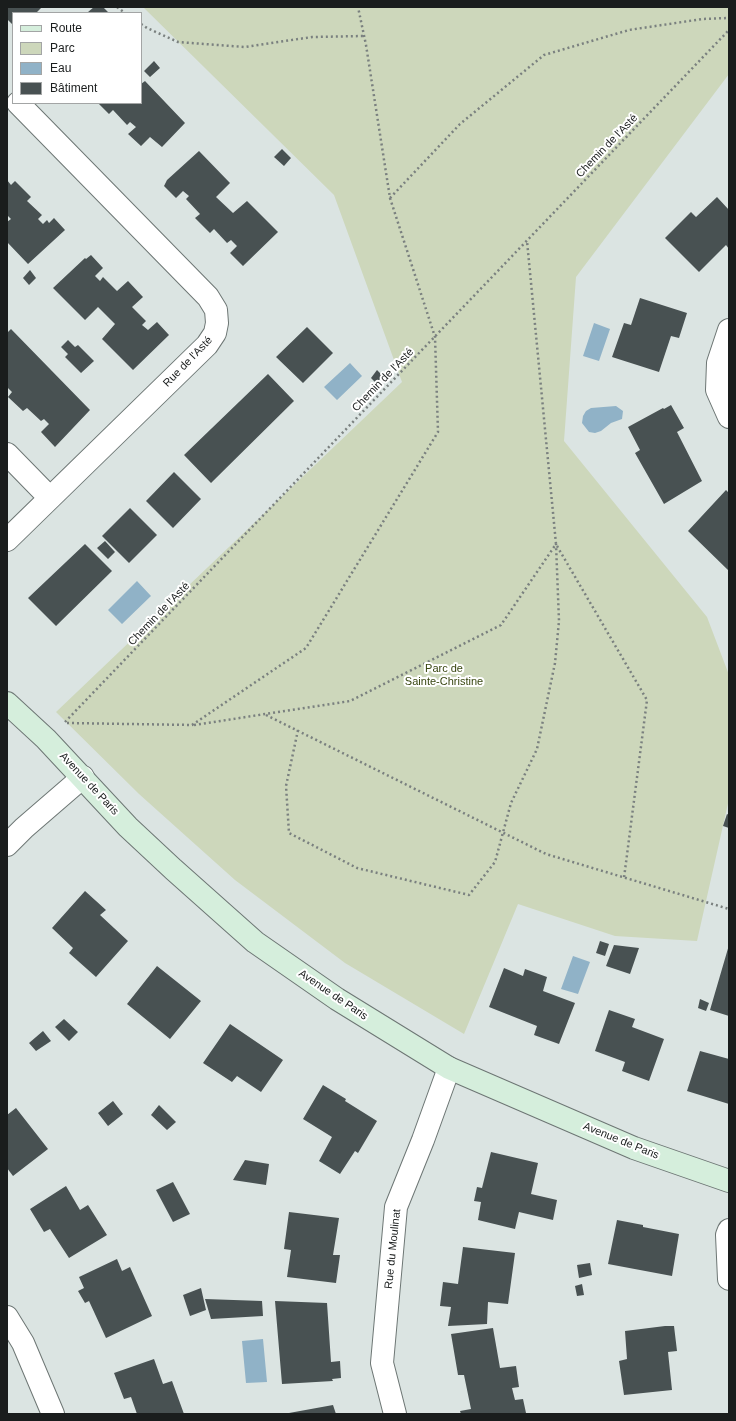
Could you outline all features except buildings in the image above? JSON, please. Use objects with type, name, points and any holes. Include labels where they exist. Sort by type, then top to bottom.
[{"type":"street","name":"Rue de l'Asté","points":[[7,540],[208,345],[215,333],[217,323],[216,310],[208,297],[19,104]]},
{"type":"street","points":[[729,330],[718,363],[717,390],[729,417]]},
{"type":"street","points":[[7,454],[50,498]]},
{"type":"street","name":"Avenue de Paris","points":[[7,703],[46,739],[139,837],[173,869],[255,942],[337,999],[449,1068],[634,1148],[729,1181]]},
{"type":"street","points":[[7,845],[24,828],[83,777]]},
{"type":"street","name":"Rue du Moulinat","points":[[395,1414],[382,1363],[396,1206],[423,1140],[449,1068]]},
{"type":"street","points":[[729,1230],[727,1235],[729,1280]]},
{"type":"street","points":[[7,1317],[23,1344],[53,1414]]},
{"type":"path","points":[[192,725],[306,648],[438,432],[435,337],[390,198],[358,7]]},
{"type":"path","points":[[390,198],[460,124],[544,55],[629,30],[702,19],[729,18]]},
{"type":"path","points":[[142,25],[178,42],[245,46],[312,37],[364,36]]},
{"type":"path","name":"Chemin de l'Asté","points":[[192,725],[64,723],[729,30]]},
{"type":"path","points":[[298,730],[286,786],[289,833],[357,868],[469,896],[495,862],[511,803],[537,749],[555,663],[559,621],[556,544],[526,241]]},
{"type":"path","points":[[192,725],[350,701],[501,625],[556,544]]},
{"type":"path","points":[[556,544],[647,700],[624,878]]},
{"type":"path","points":[[266,714],[546,854],[729,909]]},
{"type":"green space","name":"Parc de Sainte-Christine","points":[[144,7],[729,7],[729,74],[576,277],[564,441],[707,617],[729,675],[729,799],[697,941],[615,936],[518,904],[464,1034],[345,963],[235,880],[139,794],[56,712],[402,382],[334,195]]},
{"type":"water","points":[[594,323],[610,329],[599,361],[583,356]]},
{"type":"water","points":[[350,363],[362,376],[337,400],[324,387]]},
{"type":"water","points":[[616,406],[623,411],[622,419],[611,423],[601,431],[595,433],[589,432],[582,423],[583,416],[586,411],[591,408]]},
{"type":"water","points":[[137,581],[151,596],[122,624],[108,610]]},
{"type":"water","points":[[573,956],[590,962],[578,994],[561,989]]},
{"type":"water","points":[[263,1339],[267,1382],[246,1383],[242,1341]]}]
